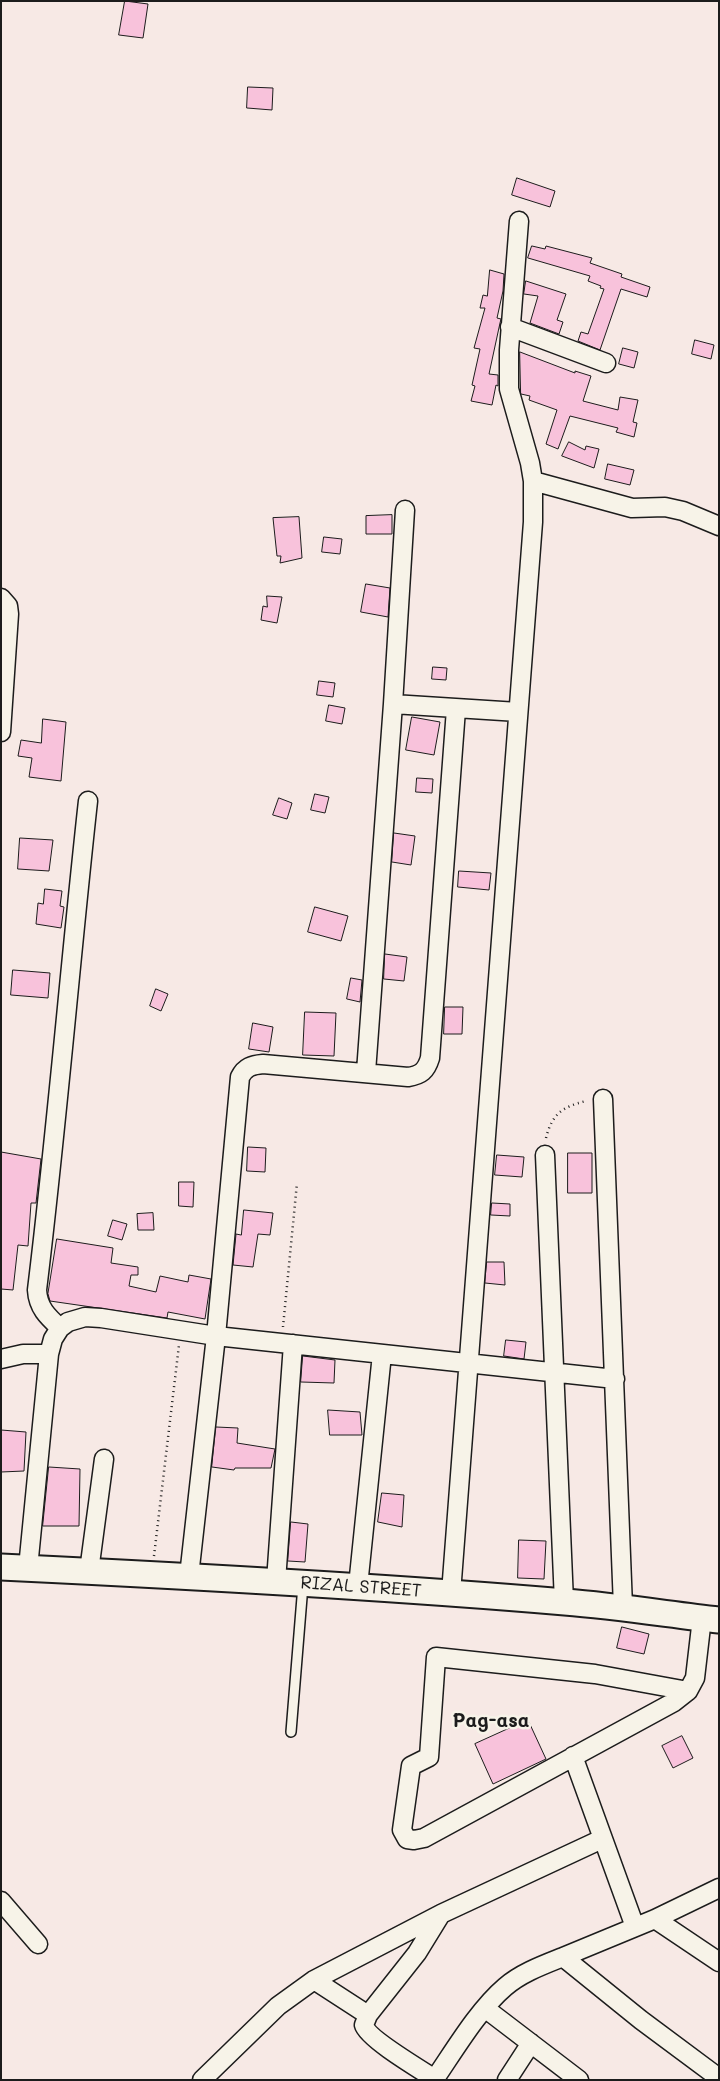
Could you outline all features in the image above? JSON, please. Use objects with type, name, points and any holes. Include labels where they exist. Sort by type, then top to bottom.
[{"type":"street","points":[[451,1593],[467,1363],[496,1025],[533,522],[533,482],[530,463],[509,389],[510,327],[518,221]]},
{"type":"street","points":[[510,327],[606,363]]},
{"type":"street","points":[[533,482],[632,508],[665,507],[683,511],[719,526]]},
{"type":"street","points":[[366,1072],[405,510]]},
{"type":"street","points":[[1,598],[8,606],[9,614],[1,732]]},
{"type":"street","points":[[393,704],[518,712]]},
{"type":"street","points":[[189,1576],[216,1336],[238,1087],[243,1070],[263,1064],[415,1076],[427,1068],[430,1058],[456,708]]},
{"type":"street","points":[[60,1328],[42,1309],[38,1300],[37,1290],[53,1158],[70,964],[88,801]]},
{"type":"street","points":[[602,1099],[623,1607]]},
{"type":"street","points":[[545,1155],[564,1602]]},
{"type":"street","points":[[28,1568],[49,1354],[53,1339],[60,1328],[68,1322],[85,1317],[101,1318],[181,1332],[615,1379]]},
{"type":"street","points":[[276,1581],[287,1344]]},
{"type":"street","points":[[1,1359],[23,1354],[49,1354]]},
{"type":"street","points":[[358,1586],[382,1354]]},
{"type":"street","points":[[89,1571],[104,1459]]},
{"type":"street","name":"RIZAL STREET","points":[[1,1567],[358,1586],[623,1607],[710,1619]]},
{"type":"street","points":[[688,1691],[595,1674],[436,1657],[429,1758],[411,1766],[402,1830],[407,1839],[424,1838],[674,1702],[688,1691],[695,1678],[710,1619]]},
{"type":"street","points":[[573,1756],[635,1927]]},
{"type":"street","points":[[202,2080],[278,2006],[314,1980],[441,1914],[602,1839]]},
{"type":"street","points":[[441,1914],[417,1953],[368,2015],[364,2025],[368,2032],[435,2079],[486,2009],[504,1988],[523,1975],[654,1919],[719,1888]]},
{"type":"street","points":[[1,1901],[38,1944]]},
{"type":"street","points":[[654,1919],[719,1962]]},
{"type":"street","points":[[563,1957],[641,2020],[719,2078]]},
{"type":"street","points":[[314,1980],[368,2015]]},
{"type":"street","points":[[486,2009],[577,2079]]},
{"type":"street","points":[[508,2080],[531,2043]]},
{"type":"lane","points":[[291,1732],[303,1582]]},
{"type":"path","points":[[545,1155],[546,1137],[551,1121],[559,1112],[571,1106],[602,1099]]},
{"type":"path","points":[[287,1344],[297,1183]]},
{"type":"path","points":[[152,1574],[181,1332]]},
{"type":"building","points":[[125,1],[148,4],[143,38],[119,35]]},
{"type":"building","points":[[248,87],[273,88],[272,110],[247,108]]},
{"type":"building","points":[[517,178],[555,191],[550,207],[512,195]]},
{"type":"building","points":[[532,246],[545,249],[546,246],[592,258],[590,263],[622,274],[621,277],[650,287],[647,297],[621,289],[600,350],[578,341],[581,332],[588,334],[604,289],[588,281],[590,276],[528,258]]},
{"type":"building","points":[[490,270],[504,274],[503,291],[497,318],[501,319],[489,374],[498,375],[498,386],[496,385],[492,405],[471,401],[475,386],[472,385],[480,349],[474,348],[485,308],[480,308],[483,295],[487,296]]},
{"type":"building","points":[[526,281],[566,294],[557,320],[563,322],[559,334],[530,323],[538,296],[524,294]]},
{"type":"building","points":[[695,340],[714,345],[711,359],[692,354]]},
{"type":"building","points":[[623,348],[638,352],[634,368],[619,364]]},
{"type":"building","points":[[520,352],[575,373],[575,371],[591,376],[583,401],[618,410],[620,397],[638,400],[633,422],[637,423],[634,437],[616,432],[618,428],[570,416],[558,449],[546,444],[557,410],[529,400],[530,396],[521,394]]},
{"type":"building","points":[[569,442],[585,450],[586,446],[599,449],[594,468],[562,456]]},
{"type":"building","points":[[608,464],[634,470],[630,485],[605,479]]},
{"type":"building","points":[[392,515],[392,534],[366,534],[366,516]]},
{"type":"building","points":[[299,517],[302,558],[280,563],[281,556],[277,556],[273,518]]},
{"type":"building","points":[[324,537],[342,539],[340,554],[322,552]]},
{"type":"building","points":[[366,584],[390,588],[388,617],[361,612]]},
{"type":"building","points":[[267,596],[282,597],[277,623],[261,620],[263,606],[267,607]]},
{"type":"building","points":[[433,667],[447,668],[446,680],[432,679]]},
{"type":"building","points":[[319,681],[335,683],[333,697],[317,695]]},
{"type":"building","points":[[329,705],[345,708],[342,724],[326,721]]},
{"type":"building","points":[[412,717],[440,722],[434,755],[406,750]]},
{"type":"building","points":[[43,719],[66,722],[61,781],[29,777],[32,758],[18,756],[21,740],[41,743]]},
{"type":"building","points":[[417,778],[433,779],[432,793],[416,792]]},
{"type":"building","points":[[315,794],[329,797],[325,813],[311,810]]},
{"type":"building","points":[[279,798],[292,803],[287,819],[273,815]]},
{"type":"building","points":[[394,833],[415,836],[411,865],[392,862]]},
{"type":"building","points":[[20,838],[53,840],[49,871],[18,869]]},
{"type":"building","points":[[459,871],[491,873],[489,890],[458,887]]},
{"type":"building","points":[[45,889],[62,891],[60,906],[64,907],[61,928],[36,924],[38,903],[43,904]]},
{"type":"building","points":[[315,907],[348,916],[341,941],[308,932]]},
{"type":"building","points":[[385,954],[407,957],[404,981],[384,979]]},
{"type":"building","points":[[13,970],[50,973],[48,998],[11,995]]},
{"type":"building","points":[[351,978],[362,980],[360,1002],[347,999]]},
{"type":"building","points":[[156,989],[168,994],[161,1011],[150,1006]]},
{"type":"building","points":[[445,1007],[463,1007],[462,1034],[444,1034]]},
{"type":"building","points":[[305,1012],[336,1013],[334,1056],[303,1055]]},
{"type":"building","points":[[253,1023],[273,1027],[269,1052],[249,1049]]},
{"type":"building","points":[[248,1147],[266,1148],[265,1172],[247,1171]]},
{"type":"building","points":[[1,1152],[41,1159],[36,1203],[31,1203],[28,1246],[18,1245],[13,1290],[1,1289]]},
{"type":"building","points":[[568,1153],[592,1153],[592,1193],[568,1193]]},
{"type":"building","points":[[497,1155],[524,1157],[522,1177],[495,1175]]},
{"type":"building","points":[[179,1182],[194,1182],[193,1207],[179,1206]]},
{"type":"building","points":[[492,1203],[510,1204],[510,1216],[491,1215]]},
{"type":"building","points":[[244,1210],[273,1213],[270,1235],[258,1234],[253,1267],[233,1265],[236,1234],[241,1235]]},
{"type":"building","points":[[153,1213],[154,1230],[138,1230],[137,1214]]},
{"type":"building","points":[[113,1220],[127,1224],[122,1240],[108,1236]]},
{"type":"building","points":[[57,1239],[113,1248],[111,1263],[138,1267],[138,1275],[131,1275],[129,1286],[156,1292],[160,1276],[188,1282],[189,1275],[211,1279],[205,1319],[168,1312],[167,1318],[50,1301],[48,1294]]},
{"type":"building","points":[[487,1262],[504,1262],[505,1285],[485,1283]]},
{"type":"building","points":[[506,1340],[526,1342],[524,1359],[504,1356]]},
{"type":"building","points":[[303,1356],[335,1360],[334,1383],[301,1382]]},
{"type":"building","points":[[328,1410],[360,1412],[362,1435],[330,1435]]},
{"type":"building","points":[[216,1427],[238,1428],[237,1443],[275,1449],[271,1468],[235,1468],[234,1470],[212,1467]]},
{"type":"building","points":[[1,1430],[26,1432],[24,1471],[1,1472]]},
{"type":"building","points":[[49,1467],[80,1469],[79,1526],[43,1526]]},
{"type":"building","points":[[382,1493],[404,1495],[402,1527],[378,1522]]},
{"type":"building","points":[[291,1522],[308,1524],[305,1562],[288,1561]]},
{"type":"building","points":[[519,1540],[546,1541],[544,1579],[518,1578]]},
{"type":"building","points":[[622,1627],[649,1634],[644,1654],[617,1648]]},
{"type":"building","points":[[528,1720],[546,1759],[493,1784],[475,1744]]},
{"type":"building","points":[[682,1736],[693,1758],[673,1768],[662,1746]]},
{"type":"district","name":"Pag-asa","points":[[491,1721]]}]
